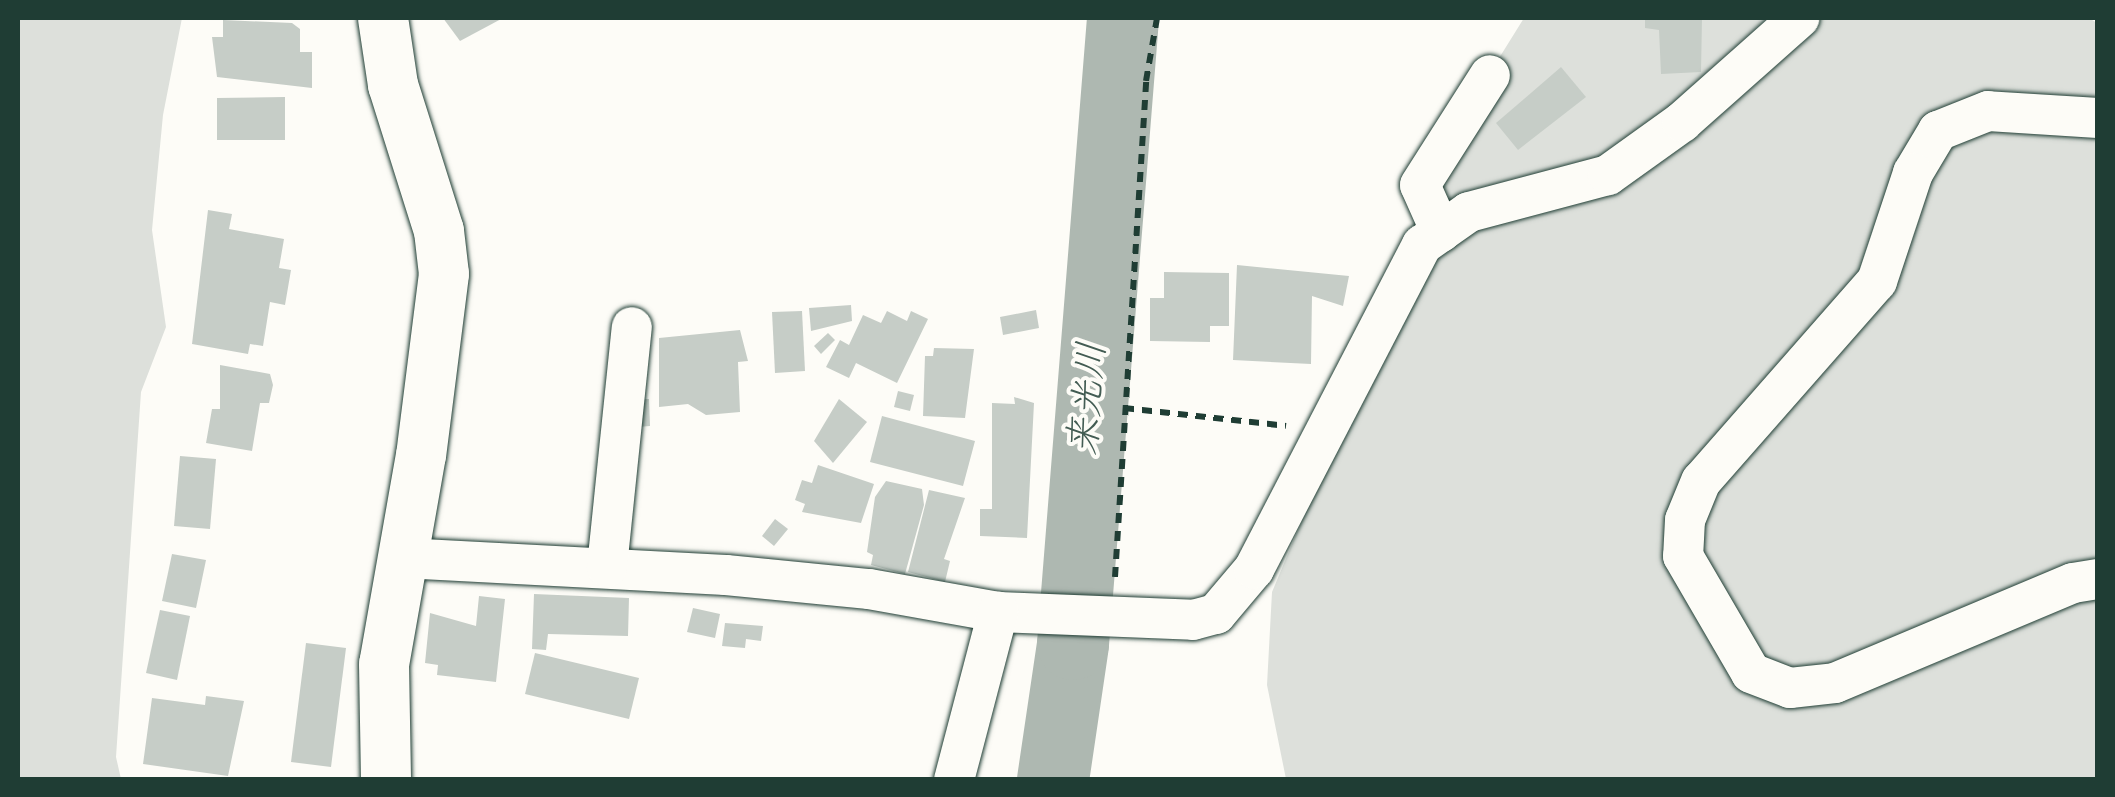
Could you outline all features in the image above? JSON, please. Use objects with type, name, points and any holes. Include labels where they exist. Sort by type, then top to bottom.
[{"type":"street","points":[[384,18],[393,85],[439,231],[444,274],[384,664],[386,780]]},
{"type":"street","points":[[403,558],[607,567],[869,589],[1012,612],[1193,620],[1230,605],[1422,245],[1469,212],[1608,174],[1697,110],[1799,18]]},
{"type":"street","points":[[1441,232],[1420,185],[1490,75]]},
{"type":"street","points":[[2098,118],[1988,110],[1938,131],[1913,173],[1876,281],[1701,481],[1684,520],[1683,556],[1751,674],[1790,688],[1834,683],[2073,582],[2098,579]]},
{"type":"street","points":[[607,567],[632,328]]},
{"type":"street","points":[[954,780],[1012,612]]},
{"type":"path","points":[[1112,618],[1146,81],[1157,18]]},
{"type":"path","points":[[1124,408],[1325,426]]},
{"type":"shaded area","points":[[18,18],[182,18],[163,115],[152,230],[166,327],[141,392],[116,757],[121,779],[18,779]]},
{"type":"shaded area","points":[[1524,18],[2089,18],[2097,23],[2097,779],[1286,779],[1267,685],[1272,592],[1407,270],[1420,185]]},
{"type":"building","points":[[443,18],[503,18],[460,41]]},
{"type":"building","points":[[1645,18],[1702,18],[1701,72],[1661,74],[1659,30],[1645,28]]},
{"type":"building","points":[[223,20],[292,23],[300,29],[300,52],[312,52],[312,88],[217,77],[212,37],[223,37]]},
{"type":"building","points":[[1561,67],[1586,97],[1518,150],[1496,123]]},
{"type":"building","points":[[285,97],[285,140],[217,140],[217,98]]},
{"type":"building","points":[[208,210],[232,214],[229,229],[284,239],[279,268],[291,270],[285,305],[270,302],[263,346],[250,344],[248,354],[192,344]]},
{"type":"building","points":[[1237,265],[1349,276],[1343,306],[1312,296],[1311,364],[1233,360]]},
{"type":"building","points":[[1164,272],[1229,273],[1229,326],[1210,326],[1210,342],[1150,341],[1150,298],[1164,298]]},
{"type":"building","points":[[851,305],[852,321],[811,331],[809,308]]},
{"type":"building","points":[[1036,310],[1039,328],[1003,335],[1000,317]]},
{"type":"building","points":[[802,311],[805,371],[775,373],[772,312]]},
{"type":"building","points":[[887,311],[907,321],[911,311],[928,319],[897,383],[856,363],[849,378],[826,367],[840,340],[849,345],[863,315],[881,323]]},
{"type":"building","points":[[740,330],[748,361],[738,362],[740,412],[706,415],[688,404],[659,407],[659,338]]},
{"type":"building","points":[[828,333],[835,340],[821,354],[814,346]]},
{"type":"building","points":[[934,348],[974,349],[965,418],[923,416],[925,356],[933,356]]},
{"type":"building","points":[[220,365],[270,374],[273,385],[269,403],[260,403],[252,451],[206,443],[212,409],[220,409]]},
{"type":"building","points":[[898,391],[914,395],[910,411],[894,407]]},
{"type":"building","points":[[1014,397],[1034,403],[1027,538],[980,536],[980,509],[992,509],[992,403],[1015,404]]},
{"type":"building","points":[[637,399],[649,399],[650,426],[638,427]]},
{"type":"building","points":[[839,399],[867,422],[833,463],[814,441]]},
{"type":"building","points":[[882,416],[975,441],[963,486],[870,462]]},
{"type":"building","points":[[180,456],[216,459],[210,529],[174,526]]},
{"type":"building","points":[[818,465],[874,484],[861,523],[802,512],[805,504],[795,500],[802,480],[812,483]]},
{"type":"building","points":[[886,481],[922,489],[924,505],[905,574],[871,565],[873,555],[867,552],[875,497]]},
{"type":"building","points":[[929,490],[965,498],[944,559],[950,561],[945,582],[908,572]]},
{"type":"building","points":[[775,519],[788,529],[774,546],[762,536]]},
{"type":"building","points":[[172,554],[206,560],[196,608],[162,601]]},
{"type":"building","points":[[534,594],[629,598],[628,636],[548,634],[546,650],[532,649]]},
{"type":"building","points":[[479,596],[505,599],[496,682],[437,675],[438,665],[425,663],[430,613],[476,626]]},
{"type":"building","points":[[693,608],[720,614],[715,638],[687,632]]},
{"type":"building","points":[[160,610],[190,616],[177,680],[146,673]]},
{"type":"building","points":[[725,623],[763,626],[761,641],[746,639],[745,648],[722,646]]},
{"type":"building","points":[[306,643],[346,648],[331,767],[291,762]]},
{"type":"building","points":[[535,653],[639,678],[629,719],[525,694]]},
{"type":"building","points":[[206,696],[244,701],[228,776],[143,764],[152,698],[205,705]]},
{"type":"waterway","name":"来光川","points":[[1053,780],[1073,644],[1123,18]]}]
